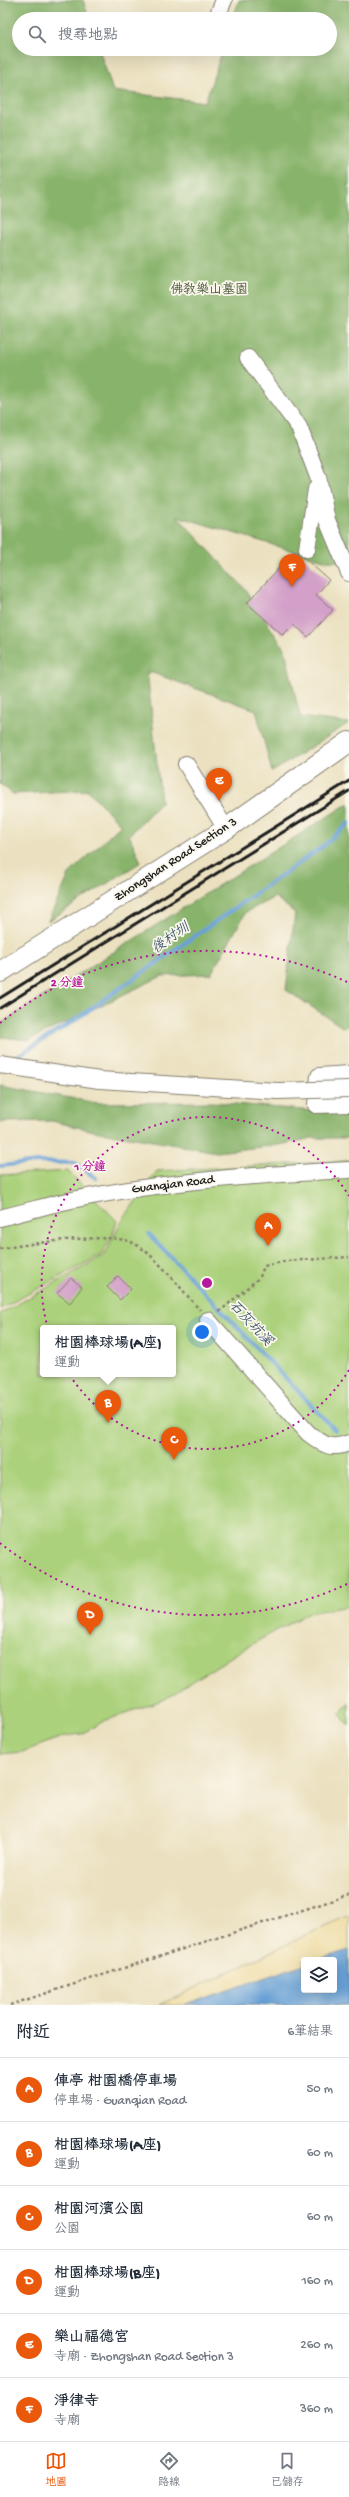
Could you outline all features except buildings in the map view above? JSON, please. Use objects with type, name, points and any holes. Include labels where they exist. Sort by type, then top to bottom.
[{"type":"main road","name":"Zhongshan Road Section 3","points":[[0,972],[226,829],[349,742]]},
{"type":"street","points":[[219,12],[224,0]]},
{"type":"street","points":[[248,358],[299,427],[318,477],[327,520],[349,573]]},
{"type":"street","points":[[307,549],[318,477]]},
{"type":"street","points":[[186,764],[226,829]]},
{"type":"street","points":[[0,1065],[99,1080],[278,1091],[349,1090]]},
{"type":"street","points":[[349,1074],[319,1076],[316,1105],[349,1104]]},
{"type":"street","name":"Guanqian Road","points":[[0,1218],[76,1199],[166,1184],[270,1174],[349,1170]]},
{"type":"street","points":[[213,1317],[308,1433],[322,1443],[335,1448],[349,1443]]},
{"type":"path","points":[[0,1249],[112,1237],[132,1242],[155,1260],[213,1317],[260,1277],[264,1266],[287,1261],[349,1257]]},
{"type":"path","points":[[10,2005],[349,1896]]},
{"type":"green space","name":"佛教樂山墓園","points":[[0,0],[83,0],[87,12],[12,12],[12,56],[101,56],[113,91],[205,102],[221,56],[337,56],[337,12],[235,12],[239,0],[349,0],[349,562],[327,561],[177,516],[245,589],[285,650],[300,717],[349,723],[272,772],[256,710],[147,671],[161,802],[129,835],[141,862],[48,921],[70,873],[121,825],[88,790],[13,794],[0,784]]},
{"type":"green space","points":[[349,803],[349,1024],[344,1028],[286,990],[295,913],[275,897],[246,912],[211,974],[162,976],[29,1040],[0,1037],[0,1024]]},
{"type":"green space","points":[[0,1085],[97,1103],[212,1102],[349,1114],[349,1138],[312,1138],[279,1145],[217,1152],[94,1131],[52,1121],[0,1122]]},
{"type":"green space","points":[[349,1161],[349,1606],[308,1613],[245,1648],[165,1699],[104,1721],[81,1734],[65,1736],[22,1752],[0,1754],[0,1314],[105,1255],[121,1222],[157,1171]]},
{"type":"green space","points":[[68,1171],[117,1221],[112,1237],[101,1255],[0,1309],[0,1175]]},
{"type":"green space","points":[[349,1702],[349,1726],[340,1714]]},
{"type":"sand","points":[[349,1915],[349,2005],[159,2005]]},
{"type":"water","points":[[349,1950],[349,2005],[185,2005],[301,1965],[301,1993],[337,1993],[337,1957],[327,1957]]},
{"type":"waterway","name":"後村圳","points":[[9,1061],[72,1022],[322,847],[349,823]]},
{"type":"waterway","name":"石灰坑溪","points":[[0,1166],[38,1162],[74,1163],[96,1178]]},
{"type":"waterway","name":"石灰坑溪","points":[[149,1234],[335,1430]]},
{"type":"railway","points":[[0,998],[349,781]]},
{"type":"railway","points":[[0,1008],[349,791]]},
{"type":"place","name":"淨律寺","points":[[292,587]]},
{"type":"place","name":"樂山福德宮","points":[[219,801]]},
{"type":"place","name":"俥亭 柑園橋停車場","points":[[268,1246]]},
{"type":"place","name":"柑園棒球場(A座)","points":[[108,1423]]},
{"type":"place","name":"柑園河濱公園","points":[[174,1460]]},
{"type":"place","name":"柑園棒球場(B座)","points":[[90,1635]]}]
